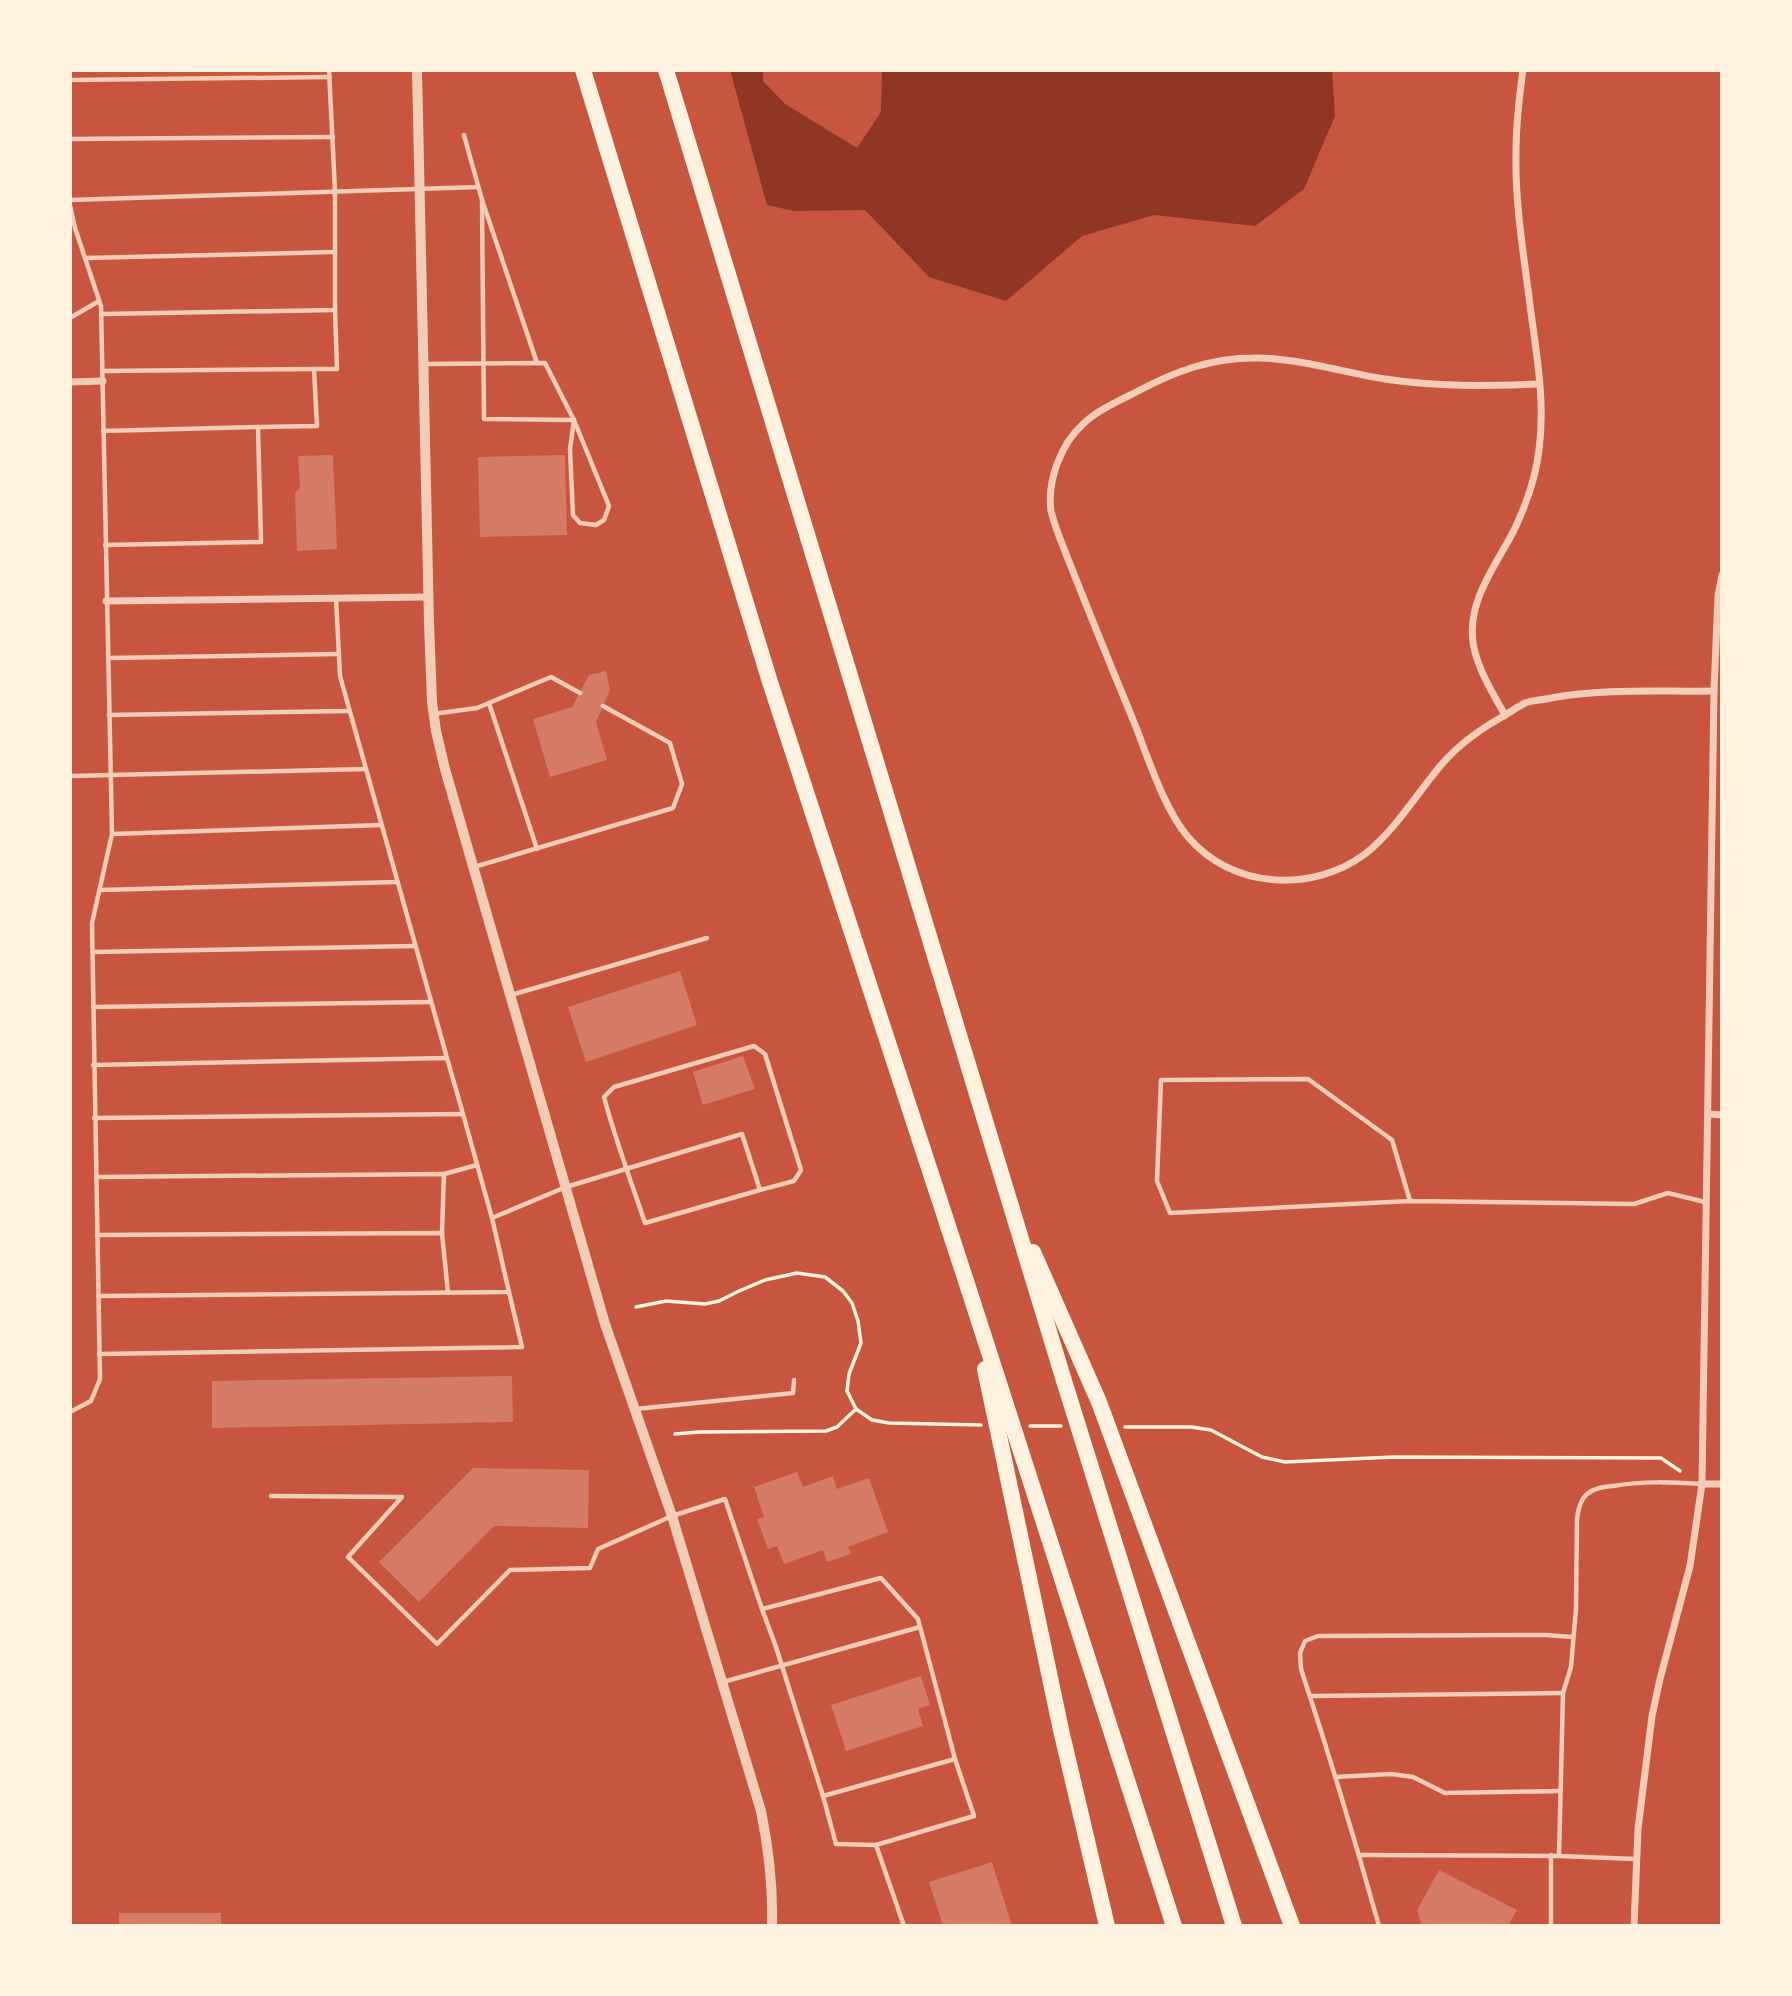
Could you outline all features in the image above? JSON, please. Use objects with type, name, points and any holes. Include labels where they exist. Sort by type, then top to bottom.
[{"type":"highway","points":[[583,70],[770,682],[1174,1926]]},
{"type":"highway","points":[[666,70],[1005,1188],[1234,1926]]},
{"type":"highway","points":[[1005,1188],[1099,1402],[1292,1926]]},
{"type":"highway","points":[[967,1284],[1058,1716],[1107,1926]]},
{"type":"street","points":[[416,70],[433,714],[444,769],[605,1324],[672,1516],[761,1811],[772,1883],[772,1926]]},
{"type":"street","points":[[1505,715],[1479,664],[1474,646],[1473,625],[1476,601],[1515,528],[1526,501],[1535,475],[1539,448],[1541,401],[1520,225],[1516,155],[1523,70]]},
{"type":"street","points":[[1539,384],[1478,386],[1417,383],[1285,360],[1256,358],[1200,364],[1148,386],[1101,410],[1082,424],[1058,461],[1052,485],[1051,510],[1059,536],[1173,816],[1202,852],[1219,864],[1256,878],[1309,878],[1363,855],[1404,814],[1456,748],[1525,703],[1590,693],[1714,691]]},
{"type":"street","points":[[70,382],[103,381]]},
{"type":"street","points":[[1634,1926],[1641,1791],[1652,1716],[1690,1566],[1702,1485],[1714,691],[1718,596],[1722,575]]},
{"type":"street","points":[[106,601],[428,597]]},
{"type":"street","points":[[1709,1114],[1722,1115]]},
{"type":"street","points":[[1702,1485],[1722,1483]]},
{"type":"lane","points":[[102,372],[337,369],[335,191],[330,70]]},
{"type":"lane","points":[[70,80],[330,78]]},
{"type":"lane","points":[[464,135],[482,200],[537,363]]},
{"type":"lane","points":[[70,139],[333,137]]},
{"type":"lane","points":[[70,1412],[91,1401],[100,1379],[92,923],[112,834],[102,314],[75,228],[70,202],[478,187]]},
{"type":"lane","points":[[482,200],[484,419],[575,420]]},
{"type":"lane","points":[[85,258],[335,252]]},
{"type":"lane","points":[[70,318],[100,301]]},
{"type":"lane","points":[[102,314],[335,310]]},
{"type":"lane","points":[[423,364],[545,363],[575,420],[608,506],[604,520],[596,525],[580,523],[573,515],[570,449],[575,420]]},
{"type":"lane","points":[[103,431],[317,426],[314,369]]},
{"type":"lane","points":[[105,545],[261,542],[258,427]]},
{"type":"lane","points":[[99,1354],[522,1347],[492,1218],[340,676],[336,598]]},
{"type":"lane","points":[[108,658],[339,653]]},
{"type":"lane","points":[[433,714],[477,708],[551,677],[580,693]]},
{"type":"lane","points":[[489,703],[537,849]]},
{"type":"lane","points":[[473,867],[673,808],[682,783],[670,743],[603,706]]},
{"type":"lane","points":[[109,715],[349,711]]},
{"type":"lane","points":[[70,776],[365,769]]},
{"type":"lane","points":[[112,834],[381,825]]},
{"type":"lane","points":[[100,890],[397,882]]},
{"type":"lane","points":[[510,996],[707,938]]},
{"type":"lane","points":[[92,952],[415,946]]},
{"type":"lane","points":[[93,1007],[431,1002]]},
{"type":"lane","points":[[754,1046],[765,1054],[801,1170],[794,1181],[760,1190],[645,1223],[604,1097],[614,1087],[754,1046]]},
{"type":"lane","points":[[93,1065],[447,1058]]},
{"type":"lane","points":[[1410,1201],[1392,1140],[1308,1079],[1161,1080],[1157,1181],[1170,1213],[1410,1201],[1634,1204],[1668,1192],[1706,1203]]},
{"type":"lane","points":[[94,1118],[463,1114]]},
{"type":"lane","points":[[492,1218],[566,1187],[742,1134],[760,1190]]},
{"type":"lane","points":[[96,1177],[444,1174],[477,1165]]},
{"type":"lane","points":[[444,1174],[442,1233],[448,1293]]},
{"type":"lane","points":[[97,1235],[442,1233]]},
{"type":"lane","points":[[98,1296],[509,1292]]},
{"type":"lane","points":[[635,1409],[793,1393],[794,1380]]},
{"type":"lane","points":[[1559,1856],[1563,1693],[1572,1667],[1579,1504],[1594,1489],[1639,1481],[1702,1485]]},
{"type":"lane","points":[[271,1496],[402,1497],[348,1557],[437,1644],[510,1570],[590,1568],[598,1549],[672,1516],[725,1499],[762,1609],[782,1665],[836,1844],[876,1845],[974,1816],[918,1619],[881,1578],[762,1609]]},
{"type":"lane","points":[[722,1682],[920,1627]]},
{"type":"lane","points":[[1379,1926],[1345,1802],[1301,1669],[1300,1653],[1305,1641],[1318,1636],[1573,1637]]},
{"type":"lane","points":[[1310,1696],[1563,1693]]},
{"type":"lane","points":[[823,1796],[956,1759]]},
{"type":"lane","points":[[1335,1777],[1391,1774],[1413,1777],[1445,1793],[1561,1791]]},
{"type":"lane","points":[[876,1845],[904,1926]]},
{"type":"lane","points":[[1359,1855],[1551,1855],[1636,1859]]},
{"type":"lane","points":[[1551,1855],[1551,1926]]},
{"type":"path","points":[[636,1307],[666,1301],[705,1304],[719,1301],[739,1290],[797,1273],[825,1277],[843,1291],[852,1303],[858,1321],[861,1343],[849,1374],[847,1391],[856,1409],[872,1420],[982,1425]]},
{"type":"path","points":[[675,1434],[826,1431],[837,1427],[856,1409]]},
{"type":"path","points":[[1023,1426],[1063,1426]]},
{"type":"path","points":[[1118,1427],[1191,1427],[1211,1430],[1262,1457],[1285,1462],[1394,1457],[1661,1458],[1702,1485]]},
{"type":"shaded area","points":[[730,70],[763,70],[763,81],[785,104],[857,148],[881,112],[882,70],[1332,70],[1335,116],[1304,189],[1255,226],[1154,215],[1082,236],[1006,301],[929,277],[865,210],[794,211],[767,205]]},
{"type":"building","points":[[333,455],[337,549],[297,551],[295,493],[300,488],[298,456]]},
{"type":"building","points":[[565,455],[567,535],[480,537],[478,457]]},
{"type":"building","points":[[606,671],[610,690],[596,722],[607,760],[550,777],[533,719],[572,707],[589,675]]},
{"type":"building","points":[[680,971],[697,1025],[586,1062],[568,1007]]},
{"type":"building","points":[[743,1056],[755,1089],[703,1105],[693,1072]]},
{"type":"building","points":[[512,1376],[513,1422],[212,1428],[212,1381]]},
{"type":"building","points":[[473,1468],[589,1470],[588,1528],[494,1526],[419,1602],[379,1562]]},
{"type":"building","points":[[797,1472],[803,1487],[833,1476],[837,1489],[869,1478],[888,1532],[848,1547],[851,1554],[827,1562],[823,1550],[784,1564],[777,1546],[768,1549],[757,1519],[764,1517],[754,1487]]},
{"type":"building","points":[[921,1676],[930,1705],[918,1709],[923,1726],[846,1751],[831,1705]]},
{"type":"building","points":[[992,1862],[1012,1926],[943,1926],[929,1882]]},
{"type":"building","points":[[1439,1870],[1517,1910],[1508,1926],[1422,1926],[1417,1910]]},
{"type":"building","points":[[119,1913],[221,1913],[221,1926],[119,1926]]}]
